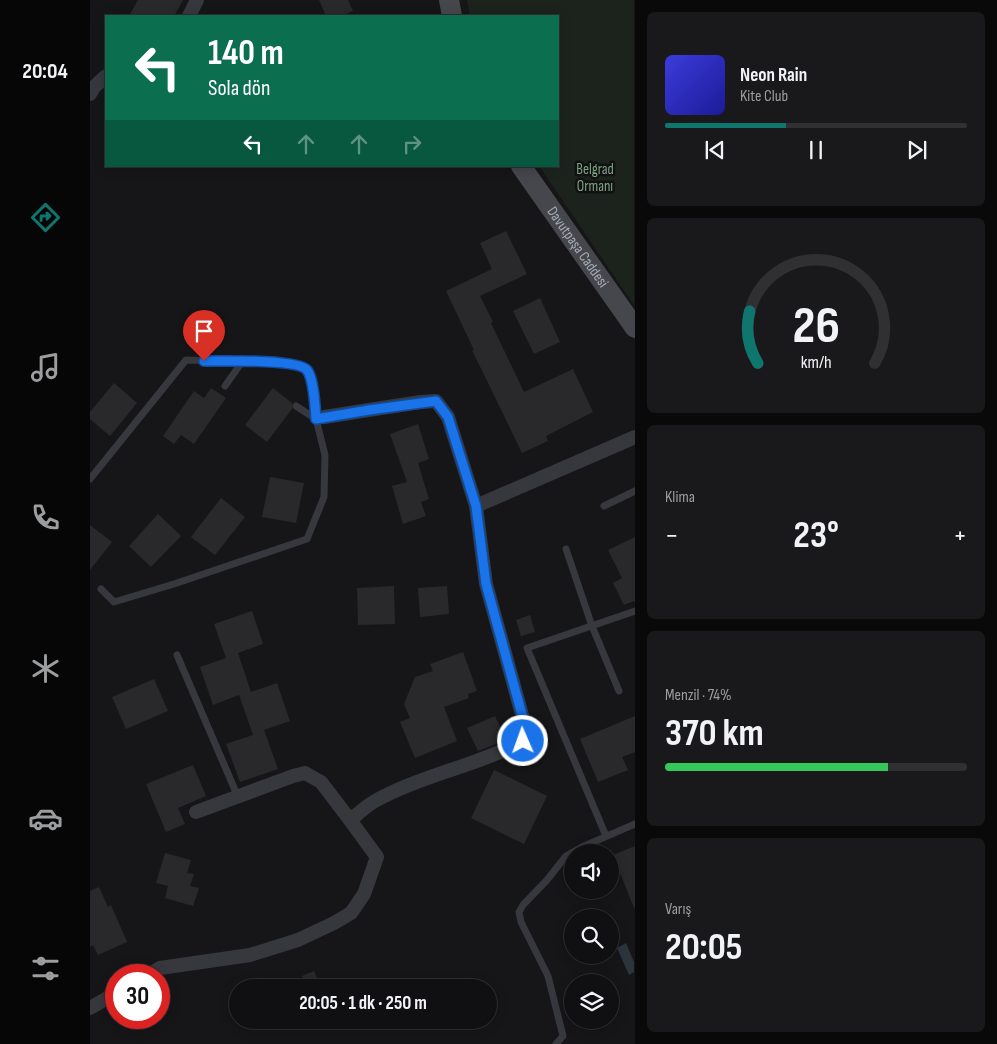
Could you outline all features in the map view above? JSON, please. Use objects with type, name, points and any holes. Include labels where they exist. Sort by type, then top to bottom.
[{"type":"street","points":[[190,15],[197,0]]},
{"type":"street","points":[[450,0],[452,15]]},
{"type":"street","points":[[90,94],[94,87],[105,77]]},
{"type":"street","name":"Davutpaşa Caddesi","points":[[522,167],[634,328]]},
{"type":"street","points":[[320,418],[436,401],[448,417],[476,506],[486,584],[524,722],[523,741],[500,753],[432,775],[374,801],[350,820]]},
{"type":"street","points":[[476,506],[634,437]]},
{"type":"street","points":[[170,967],[250,955],[298,940],[351,913],[364,894],[377,857],[321,782],[305,773],[196,812]]},
{"type":"street","points":[[90,1008],[105,999]]},
{"type":"lane","points":[[90,479],[186,360],[292,363],[306,368],[310,375],[320,418],[325,455],[324,497],[307,539],[174,584],[114,602],[101,589]]},
{"type":"lane","points":[[225,386],[242,362]]},
{"type":"lane","points":[[296,406],[320,418]]},
{"type":"lane","points":[[604,506],[634,491]]},
{"type":"lane","points":[[566,549],[592,626],[619,691]]},
{"type":"lane","points":[[606,836],[527,648],[634,611]]},
{"type":"lane","points":[[178,655],[238,797]]},
{"type":"lane","points":[[556,1044],[563,1036],[548,976],[521,922],[519,912],[566,856],[634,824]]},
{"type":"green space","name":"Belgrad Ormanı","points":[[467,0],[634,0],[634,305],[540,167],[559,167],[559,15],[470,15]]},
{"type":"shaded area","points":[[626,943],[634,962],[634,972],[629,975],[619,952],[619,947]]},
{"type":"building","points":[[138,0],[183,0],[175,15],[130,15]]},
{"type":"building","points":[[319,0],[348,0],[353,11],[343,15],[326,15]]},
{"type":"building","points":[[506,231],[527,274],[480,296],[524,392],[573,369],[593,412],[546,436],[548,441],[522,453],[472,350],[474,350],[446,291],[492,269],[480,243]]},
{"type":"building","points":[[540,298],[560,342],[534,354],[513,311]]},
{"type":"building","points":[[114,383],[137,403],[110,436],[90,419],[90,412]]},
{"type":"building","points":[[211,388],[226,398],[194,444],[181,435],[174,444],[163,436],[194,391],[204,398]]},
{"type":"building","points":[[273,388],[292,403],[292,409],[267,442],[245,425]]},
{"type":"building","points":[[418,424],[429,459],[418,463],[429,499],[421,502],[426,516],[403,524],[392,486],[407,482],[390,434]]},
{"type":"building","points":[[270,477],[304,483],[296,523],[262,517]]},
{"type":"building","points":[[221,498],[245,517],[215,555],[191,537]]},
{"type":"building","points":[[158,514],[181,536],[151,567],[129,546]]},
{"type":"building","points":[[90,525],[112,542],[90,570]]},
{"type":"building","points":[[635,537],[635,602],[624,605],[613,583],[622,578],[608,550]]},
{"type":"building","points":[[394,586],[395,624],[358,625],[357,588]]},
{"type":"building","points":[[447,586],[449,614],[420,617],[418,588]]},
{"type":"building","points":[[252,611],[263,644],[238,653],[251,692],[277,683],[290,721],[264,730],[278,769],[240,782],[226,744],[253,735],[239,695],[213,705],[200,667],[226,658],[214,624]]},
{"type":"building","points":[[530,615],[535,632],[521,636],[516,620]]},
{"type":"building","points":[[463,652],[477,691],[468,694],[469,698],[444,707],[457,741],[415,758],[400,722],[410,718],[404,704],[415,677],[433,671],[430,664]]},
{"type":"building","points":[[154,679],[168,711],[126,729],[112,697]]},
{"type":"building","points":[[495,716],[506,740],[478,751],[467,728]]},
{"type":"building","points":[[635,716],[635,752],[622,757],[628,770],[598,782],[580,739]]},
{"type":"building","points":[[193,765],[206,796],[178,808],[185,824],[166,832],[146,784]]},
{"type":"building","points":[[494,770],[547,796],[524,844],[471,818]]},
{"type":"building","points":[[635,846],[634,908],[619,870],[619,853]]},
{"type":"building","points":[[165,853],[191,860],[187,873],[194,874],[190,886],[199,888],[193,906],[165,898],[168,886],[156,883]]},
{"type":"building","points":[[99,887],[108,907],[111,905],[127,942],[98,955],[93,945],[90,947],[90,891]]},
{"type":"building","points":[[314,971],[317,979],[303,979],[302,976]]},
{"type":"route","points":[[204,361],[292,363],[306,368],[310,375],[316,419],[436,401],[448,417],[476,506],[486,584],[524,722],[523,741]]}]
